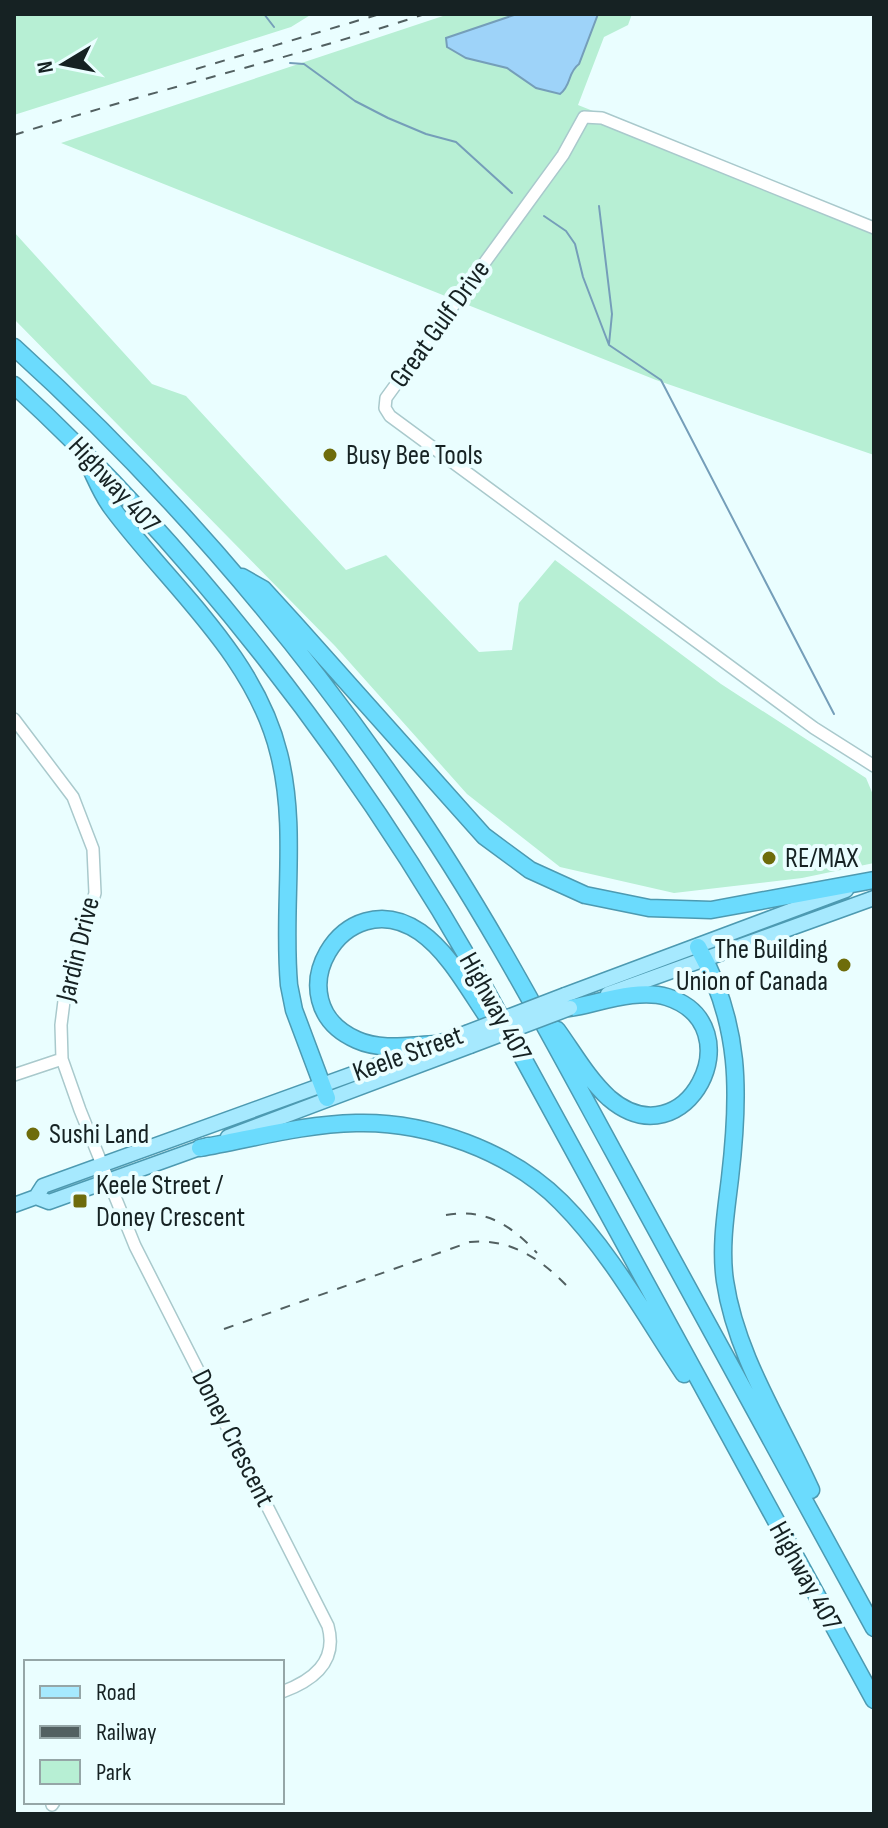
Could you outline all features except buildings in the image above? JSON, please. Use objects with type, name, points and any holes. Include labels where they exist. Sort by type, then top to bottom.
[{"type":"highway","name":"Highway 407","points":[[14,347],[82,409],[230,570],[387,770],[519,978],[874,1628]]},
{"type":"highway","name":"Highway 407","points":[[14,385],[76,442],[158,532],[235,625],[368,799],[446,920],[874,1700]]},
{"type":"highway","points":[[76,442],[111,506],[207,623],[241,670],[264,710],[279,751],[287,792],[289,985],[294,1010],[325,1092]]},
{"type":"highway","points":[[230,570],[263,589],[484,836],[530,870],[585,895],[649,908],[711,910],[874,880]]},
{"type":"highway","points":[[436,1044],[377,1045],[358,1041],[340,1030],[326,1012],[319,990],[320,964],[328,946],[348,929],[370,920],[391,920],[422,934],[462,981],[539,1087]]},
{"type":"highway","points":[[701,953],[720,999],[737,1060],[735,1136],[723,1254],[730,1307],[752,1368],[800,1467],[856,1595]]},
{"type":"highway","points":[[519,978],[611,1099],[627,1109],[648,1115],[672,1110],[693,1096],[705,1072],[709,1051],[704,1028],[685,1006],[653,995],[568,1001]]},
{"type":"highway","points":[[200,1148],[358,1123],[410,1127],[469,1143],[512,1165],[560,1201],[606,1259],[739,1454]]},
{"type":"main road","name":"Keele Street","points":[[701,953],[874,880]]},
{"type":"main road","name":"Keele Street","points":[[14,1205],[36,1197],[43,1186],[100,1165],[325,1092],[701,953],[874,898]]},
{"type":"main road","name":"Keele Street","points":[[36,1197],[49,1202],[200,1148],[436,1044],[468,1039]]},
{"type":"street","name":"Great Gulf Drive","points":[[873,761],[814,728],[390,416],[385,408],[386,398],[563,155],[584,117],[602,118],[874,228]]},
{"type":"street","name":"Jardin Drive","points":[[14,719],[73,797],[93,849],[95,893],[64,1001],[62,1059],[100,1165]]},
{"type":"street","points":[[14,1075],[62,1059]]},
{"type":"street","name":"Doney Crescent","points":[[100,1165],[148,1272],[328,1626],[331,1647],[321,1669],[303,1684],[284,1691]]},
{"type":"green space","points":[[14,14],[312,14],[291,27],[14,115]]},
{"type":"green space","points":[[449,14],[632,14],[628,25],[604,37],[578,105],[874,223],[874,455],[656,380],[61,143]]},
{"type":"green space","points":[[14,232],[152,384],[186,396],[346,570],[386,555],[479,652],[512,650],[519,603],[555,560],[721,684],[866,778],[874,797],[874,863],[802,878],[674,893],[560,867],[467,794],[335,646],[14,319]]},
{"type":"water","points":[[517,14],[598,14],[579,64],[560,94],[536,88],[507,68],[466,58],[447,47],[446,38]]},
{"type":"waterway","points":[[264,14],[274,27]]},
{"type":"waterway","points":[[290,63],[304,64],[355,101],[388,118],[426,134],[456,142],[512,193]]},
{"type":"waterway","points":[[599,206],[612,314],[609,344]]},
{"type":"waterway","points":[[544,216],[566,231],[575,244],[583,277],[609,345],[661,380],[834,714]]},
{"type":"railway","points":[[196,69],[380,14]]},
{"type":"railway","points":[[14,135],[425,14]]},
{"type":"railway","points":[[446,1215],[473,1214],[496,1221],[517,1234],[537,1253]]},
{"type":"railway","points":[[224,1329],[470,1242],[498,1243],[523,1252],[567,1286]]},
{"type":"place","name":"Busy Bee Tools","points":[[330,455]]},
{"type":"place","name":"RE/MAX","points":[[769,858]]},
{"type":"place","name":"The Building Union of Canada","points":[[844,965]]},
{"type":"place","name":"Sushi Land","points":[[33,1134]]},
{"type":"place","name":"Keele Street / Doney Crescent","points":[[80,1201]]}]
